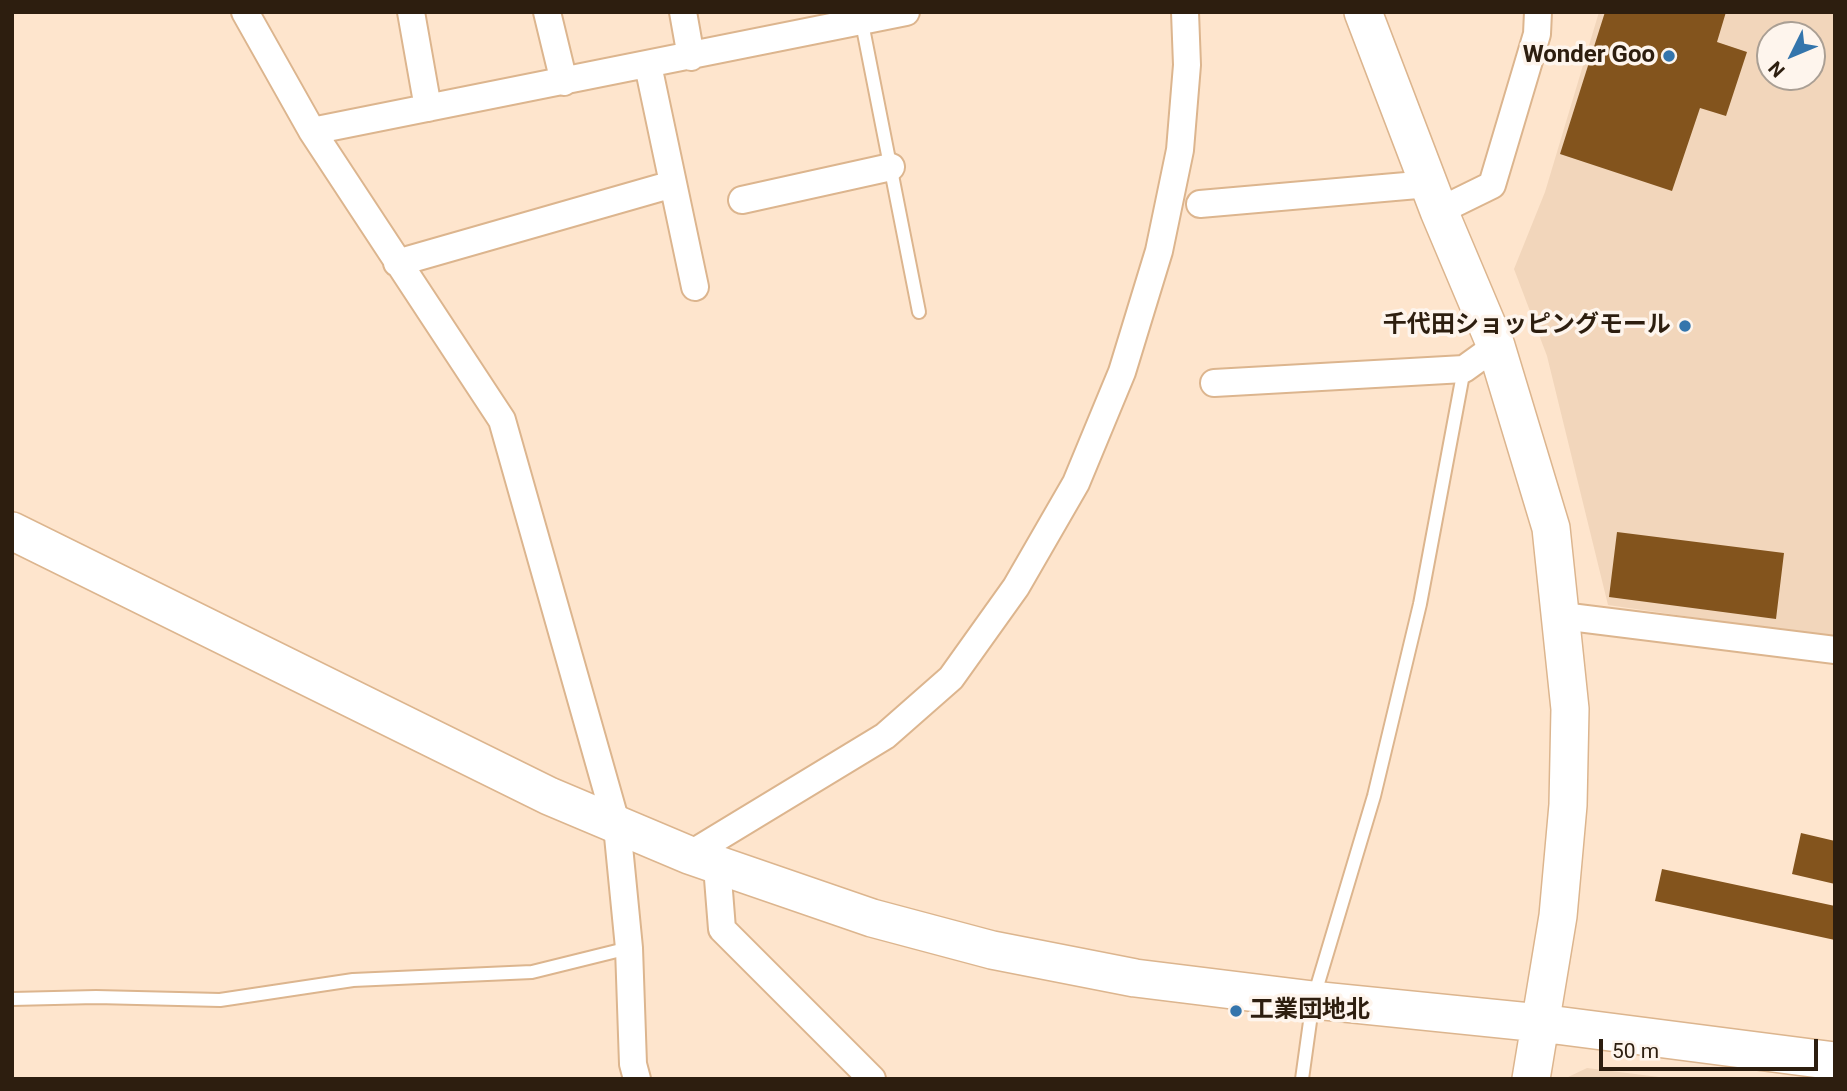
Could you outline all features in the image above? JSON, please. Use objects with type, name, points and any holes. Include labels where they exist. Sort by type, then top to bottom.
[{"type":"street","points":[[245,12],[312,131],[502,420],[617,826],[629,948],[633,1064],[637,1079]]},
{"type":"street","points":[[411,12],[428,108]]},
{"type":"street","points":[[547,12],[564,82]]},
{"type":"street","points":[[683,12],[691,57]]},
{"type":"street","points":[[312,131],[691,57],[862,18],[906,12]]},
{"type":"street","points":[[703,860],[885,736],[951,678],[1016,587],[1076,483],[1122,372],[1159,251],[1180,150],[1187,65],[1185,12]]},
{"type":"street","points":[[1363,12],[1434,197],[1496,346],[1551,528],[1570,709],[1568,805],[1558,916],[1531,1079]]},
{"type":"street","points":[[1200,204],[1434,197],[1492,185],[1536,34],[1538,12]]},
{"type":"street","points":[[648,65],[695,288]]},
{"type":"street","points":[[741,200],[891,167]]},
{"type":"street","points":[[397,263],[673,184]]},
{"type":"street","points":[[1214,383],[1464,369],[1496,346]]},
{"type":"street","points":[[12,531],[549,796],[703,860],[872,918],[992,950],[1135,978],[1313,1000],[1540,1023],[1835,1061]]},
{"type":"street","points":[[1562,616],[1835,650]]},
{"type":"street","points":[[703,860],[722,929],[872,1079]]},
{"type":"lane","points":[[862,18],[919,312]]},
{"type":"lane","points":[[1302,1079],[1313,1000],[1374,796],[1420,604],[1464,369]]},
{"type":"lane","points":[[12,999],[96,997],[220,1000],[354,980],[532,972],[629,948]]},
{"type":"shaded area","name":"千代田ショッピングモール","points":[[1599,12],[1835,12],[1835,638],[1608,605],[1547,356],[1514,269],[1545,192]]},
{"type":"shaded area","points":[[1587,1068],[1675,1079],[1564,1079]]},
{"type":"building","points":[[1605,12],[1726,12],[1717,42],[1747,52],[1726,116],[1700,108],[1672,191],[1560,154]]},
{"type":"building","points":[[1617,532],[1784,553],[1776,619],[1609,597]]},
{"type":"building","points":[[1801,833],[1835,841],[1835,884],[1792,874]]},
{"type":"building","points":[[1662,869],[1835,906],[1835,940],[1655,901]]},
{"type":"place","name":"Wonder Goo","points":[[1669,56]]},
{"type":"place","name":"千代田ショッピングモール","points":[[1685,326]]},
{"type":"place","name":"工業団地北","points":[[1236,1011]]}]
